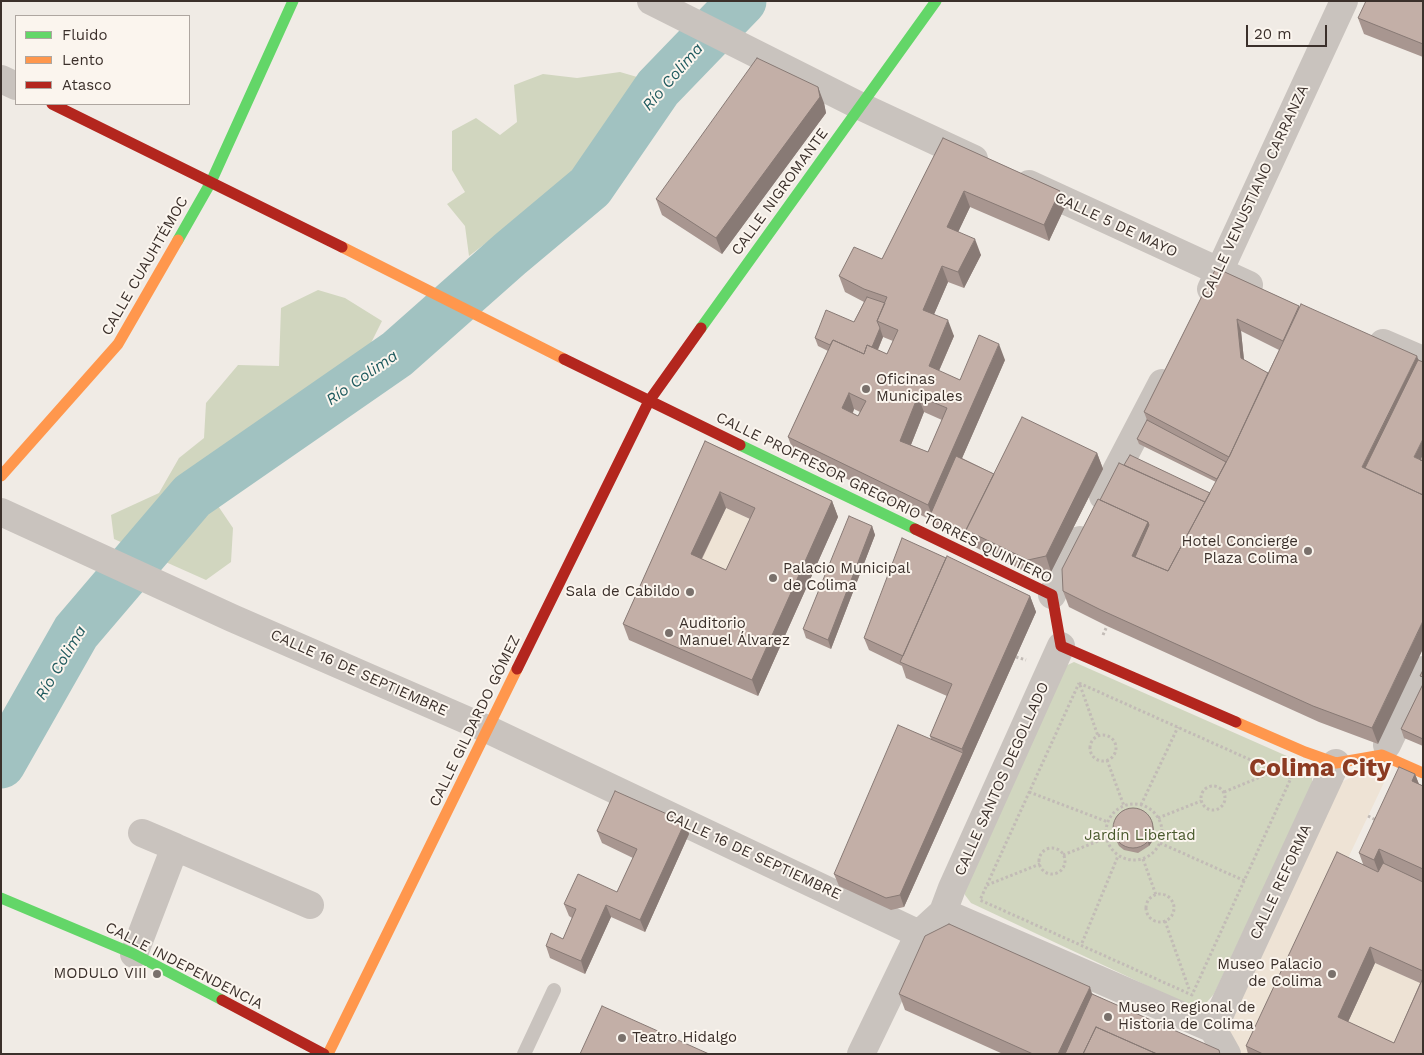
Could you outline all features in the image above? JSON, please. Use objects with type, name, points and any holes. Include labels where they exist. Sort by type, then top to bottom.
[{"type":"street","name":"CALLE CUAUHTÉMOC","points":[[1,476],[118,344],[212,182],[293,1]]},
{"type":"street","name":"CALLE 5 DE MAYO","points":[[651,1],[860,106],[1219,273],[1272,295]]},
{"type":"street","name":"CALLE NIGROMANTE","points":[[649,402],[936,1]]},
{"type":"street","name":"CALLE VENUSTIANO CARRANZA","points":[[1201,307],[1219,273],[1344,1]]},
{"type":"street","points":[[1,79],[15,86]]},
{"type":"street","name":"CALLE PROFRESOR GREGORIO TORRES QUINTERO","points":[[54,105],[212,182],[649,402],[1052,594],[1062,646]]},
{"type":"street","points":[[1361,333],[1423,360]]},
{"type":"street","points":[[1052,594],[1174,360]]},
{"type":"street","name":"CALLE GILDARDO GÓMEZ","points":[[328,1054],[649,402]]},
{"type":"street","name":"CALLE 16 DE SEPTIEMBRE","points":[[1,512],[232,618],[487,729],[920,934]]},
{"type":"street","points":[[1062,646],[1305,752],[1336,763],[1384,750],[1423,773]]},
{"type":"street","name":"CALLE SANTOS DEGOLLADO","points":[[943,912],[956,879],[1062,646]]},
{"type":"street","points":[[1384,750],[1423,670]]},
{"type":"street","name":"CALLE REFORMA","points":[[1213,1029],[1336,763]]},
{"type":"street","points":[[142,833],[310,905]]},
{"type":"street","points":[[134,954],[174,847]]},
{"type":"street","name":"CALLE INDEPENDENCIA","points":[[1,898],[134,954],[324,1054]]},
{"type":"street","points":[[861,1054],[920,934],[943,912],[1213,1029],[1227,1054]]},
{"type":"lane","points":[[524,1054],[554,990]]},
{"type":"path","points":[[1079,683],[1291,778],[1192,995]]},
{"type":"path","points":[[1079,683],[1098,736]]},
{"type":"path","points":[[1079,683],[980,900],[1192,995]]},
{"type":"path","points":[[1141,805],[1178,727]]},
{"type":"path","points":[[1098,736],[1110,737],[1115,744],[1116,752],[1107,760],[1099,760],[1092,754],[1090,746],[1098,736]]},
{"type":"path","points":[[1107,760],[1124,806]]},
{"type":"path","points":[[1224,792],[1275,771]]},
{"type":"path","points":[[1208,786],[1219,787],[1224,792],[1224,804],[1218,810],[1205,808],[1200,798],[1202,790],[1208,786]]},
{"type":"path","points":[[1029,792],[1108,822]]},
{"type":"path","points":[[1158,818],[1201,801]]},
{"type":"path","points":[[1129,804],[1141,805],[1148,808],[1158,818],[1162,826],[1160,844],[1150,856],[1134,860],[1126,859],[1118,856],[1109,846],[1106,838],[1106,829],[1108,822],[1117,810],[1129,804]]},
{"type":"path","points":[[1368,816],[1385,824]]},
{"type":"path","points":[[1064,855],[1106,838]]},
{"type":"path","points":[[1160,844],[1245,880]]},
{"type":"path","points":[[1048,849],[1057,849],[1064,855],[1063,868],[1057,872],[1046,872],[1040,864],[1041,856],[1048,849]]},
{"type":"path","points":[[1081,945],[1118,856]]},
{"type":"path","points":[[1142,859],[1156,895]]},
{"type":"path","points":[[986,885],[1040,864]]},
{"type":"path","points":[[1161,894],[1172,901],[1174,910],[1170,918],[1165,921],[1156,922],[1149,917],[1146,912],[1148,899],[1161,894]]},
{"type":"path","points":[[1165,921],[1192,995]]},
{"type":"green space","points":[[620,72],[644,79],[569,180],[469,256],[465,226],[447,204],[465,192],[452,170],[452,131],[476,118],[500,135],[517,122],[514,85],[543,74],[577,78]]},
{"type":"green space","points":[[318,290],[345,298],[382,321],[360,365],[319,420],[257,441],[245,475],[212,497],[233,528],[231,562],[206,580],[114,539],[111,515],[159,493],[179,458],[204,438],[206,403],[238,365],[279,366],[281,308]]},
{"type":"green space","name":"Jardín Libertad","points":[[1074,662],[1305,764],[1312,772],[1312,785],[1214,994],[1207,1002],[1195,1006],[1186,1004],[971,903],[965,895],[964,883],[1061,668]]},
{"type":"shaded area","points":[[726,508],[761,524],[732,586],[696,570]]},
{"type":"shaded area","points":[[1376,767],[1389,772],[1255,1054],[1232,1054],[1228,1026],[1341,782]]},
{"type":"shaded area","points":[[1375,963],[1423,984],[1402,1054],[1343,1033]]},
{"type":"building","points":[[1366,1],[1423,1],[1423,44],[1358,18]]},
{"type":"building","points":[[757,58],[818,87],[820,97],[716,238],[656,199]]},
{"type":"building","points":[[943,138],[1060,191],[1044,225],[964,191],[947,227],[975,239],[958,272],[942,266],[923,310],[948,320],[929,366],[960,380],[979,335],[999,344],[928,505],[788,437],[833,340],[864,354],[867,345],[887,354],[898,330],[877,321],[887,297],[864,289],[839,276],[854,247],[882,259]],"holes":[[[849,393],[866,401],[858,416],[842,408]],[[918,396],[947,408],[928,452],[900,441]]]},
{"type":"building","points":[[1216,268],[1299,306],[1283,341],[1237,319],[1241,358],[1268,373],[1229,457],[1144,412]]},
{"type":"building","points":[[867,297],[885,303],[877,321],[880,328],[872,347],[867,345],[864,354],[833,340],[830,345],[815,338],[826,310],[854,322]]},
{"type":"building","name":"Hotel Concierge Plaza Colima","points":[[1301,304],[1417,356],[1362,467],[1423,495],[1423,621],[1372,728],[1313,706],[1063,591],[1062,569],[1098,499],[1148,522],[1132,556],[1168,571],[1230,455]]},
{"type":"building","points":[[1418,360],[1423,362],[1423,439],[1414,457],[1423,461],[1423,495],[1365,468]]},
{"type":"building","points":[[1022,417],[1097,453],[1046,556],[1028,560],[966,530]]},
{"type":"building","points":[[1147,420],[1226,462],[1217,479],[1137,439]]},
{"type":"building","name":"Palacio Municipal de Colima","points":[[705,441],[832,501],[752,680],[623,624]],"holes":[[[720,492],[755,508],[726,570],[691,554]]]},
{"type":"building","points":[[1130,455],[1210,493],[1205,502],[1124,465]]},
{"type":"building","points":[[956,456],[994,474],[966,530],[969,537],[933,519],[931,513]]},
{"type":"building","points":[[1119,463],[1205,502],[1168,571],[1135,557],[1149,525],[1148,522],[1100,500]]},
{"type":"building","points":[[849,516],[872,526],[828,640],[803,629]]},
{"type":"building","points":[[902,538],[946,558],[903,656],[864,638]]},
{"type":"building","points":[[947,556],[1030,596],[962,749],[930,736],[952,684],[900,662]]},
{"type":"building","points":[[1423,684],[1423,739],[1401,729]]},
{"type":"building","points":[[898,725],[963,753],[900,895],[886,898],[834,874]]},
{"type":"building","points":[[1399,767],[1415,774],[1412,781],[1423,786],[1423,869],[1379,849],[1374,860],[1359,853]]},
{"type":"building","points":[[615,791],[685,822],[640,920],[606,905],[581,961],[546,946],[551,933],[563,939],[576,909],[564,904],[578,874],[617,892],[637,849],[597,831]]},
{"type":"building","points":[[1137,808],[1144,811],[1150,817],[1153,828],[1152,836],[1144,845],[1137,848],[1129,848],[1122,845],[1114,836],[1113,824],[1116,817],[1125,809]]},
{"type":"building","name":"Museo Palacio de Colima","points":[[1337,852],[1378,872],[1383,863],[1423,882],[1423,971],[1370,947],[1338,1017],[1394,1043],[1423,978],[1423,1054],[1263,1054],[1246,1046]]},
{"type":"building","points":[[949,924],[1090,987],[1058,1054],[1033,1054],[899,994],[925,936]]},
{"type":"building","name":"Museo Regional de Historia de Colima","points":[[1092,994],[1219,1050],[1220,1054],[1157,1054],[1096,1027],[1083,1054],[1065,1054]]},
{"type":"building","points":[[602,1006],[709,1054],[580,1054]]},
{"type":"building","points":[[1096,1027],[1157,1054],[1083,1054]]},
{"type":"waterway","name":"Río Colima","points":[[1,764],[76,632],[192,496],[397,354],[510,254],[590,187],[658,88],[742,1]]},
{"type":"traffic: fast","points":[[178,240],[211,182],[293,1]]},
{"type":"traffic: fast","points":[[701,328],[936,1]]},
{"type":"traffic: fast","points":[[740,445],[915,529]]},
{"type":"traffic: fast","points":[[1,898],[134,954],[222,1000]]},
{"type":"traffic: slow","points":[[1,476],[118,344],[178,240]]},
{"type":"traffic: slow","points":[[342,247],[564,359]]},
{"type":"traffic: slow","points":[[328,1054],[517,669]]},
{"type":"traffic: slow","points":[[1236,722],[1305,752],[1336,763],[1382,755],[1423,773]]},
{"type":"traffic: jam","points":[[54,105],[342,247]]},
{"type":"traffic: jam","points":[[517,669],[649,401],[701,328]]},
{"type":"traffic: jam","points":[[564,359],[740,445]]},
{"type":"traffic: jam","points":[[915,529],[1052,595],[1061,646],[1236,722]]},
{"type":"traffic: jam","points":[[222,1000],[324,1054]]},
{"type":"place","name":"Oficinas Municipales","points":[[866,389]]},
{"type":"place","name":"Hotel Concierge Plaza Colima","points":[[1308,551]]},
{"type":"place","name":"Palacio Municipal de Colima","points":[[773,578]]},
{"type":"place","name":"Sala de Cabildo","points":[[690,592]]},
{"type":"place","name":"Auditorio Manuel Álvarez","points":[[669,633]]},
{"type":"place","name":"MODULO VIII","points":[[157,974]]},
{"type":"place","name":"Museo Palacio de Colima","points":[[1332,974]]},
{"type":"place","name":"Museo Regional de Historia de Colima","points":[[1108,1017]]},
{"type":"place","name":"Teatro Hidalgo","points":[[622,1038]]},
{"type":"district","name":"Colima City","points":[[1320,769]]}]
